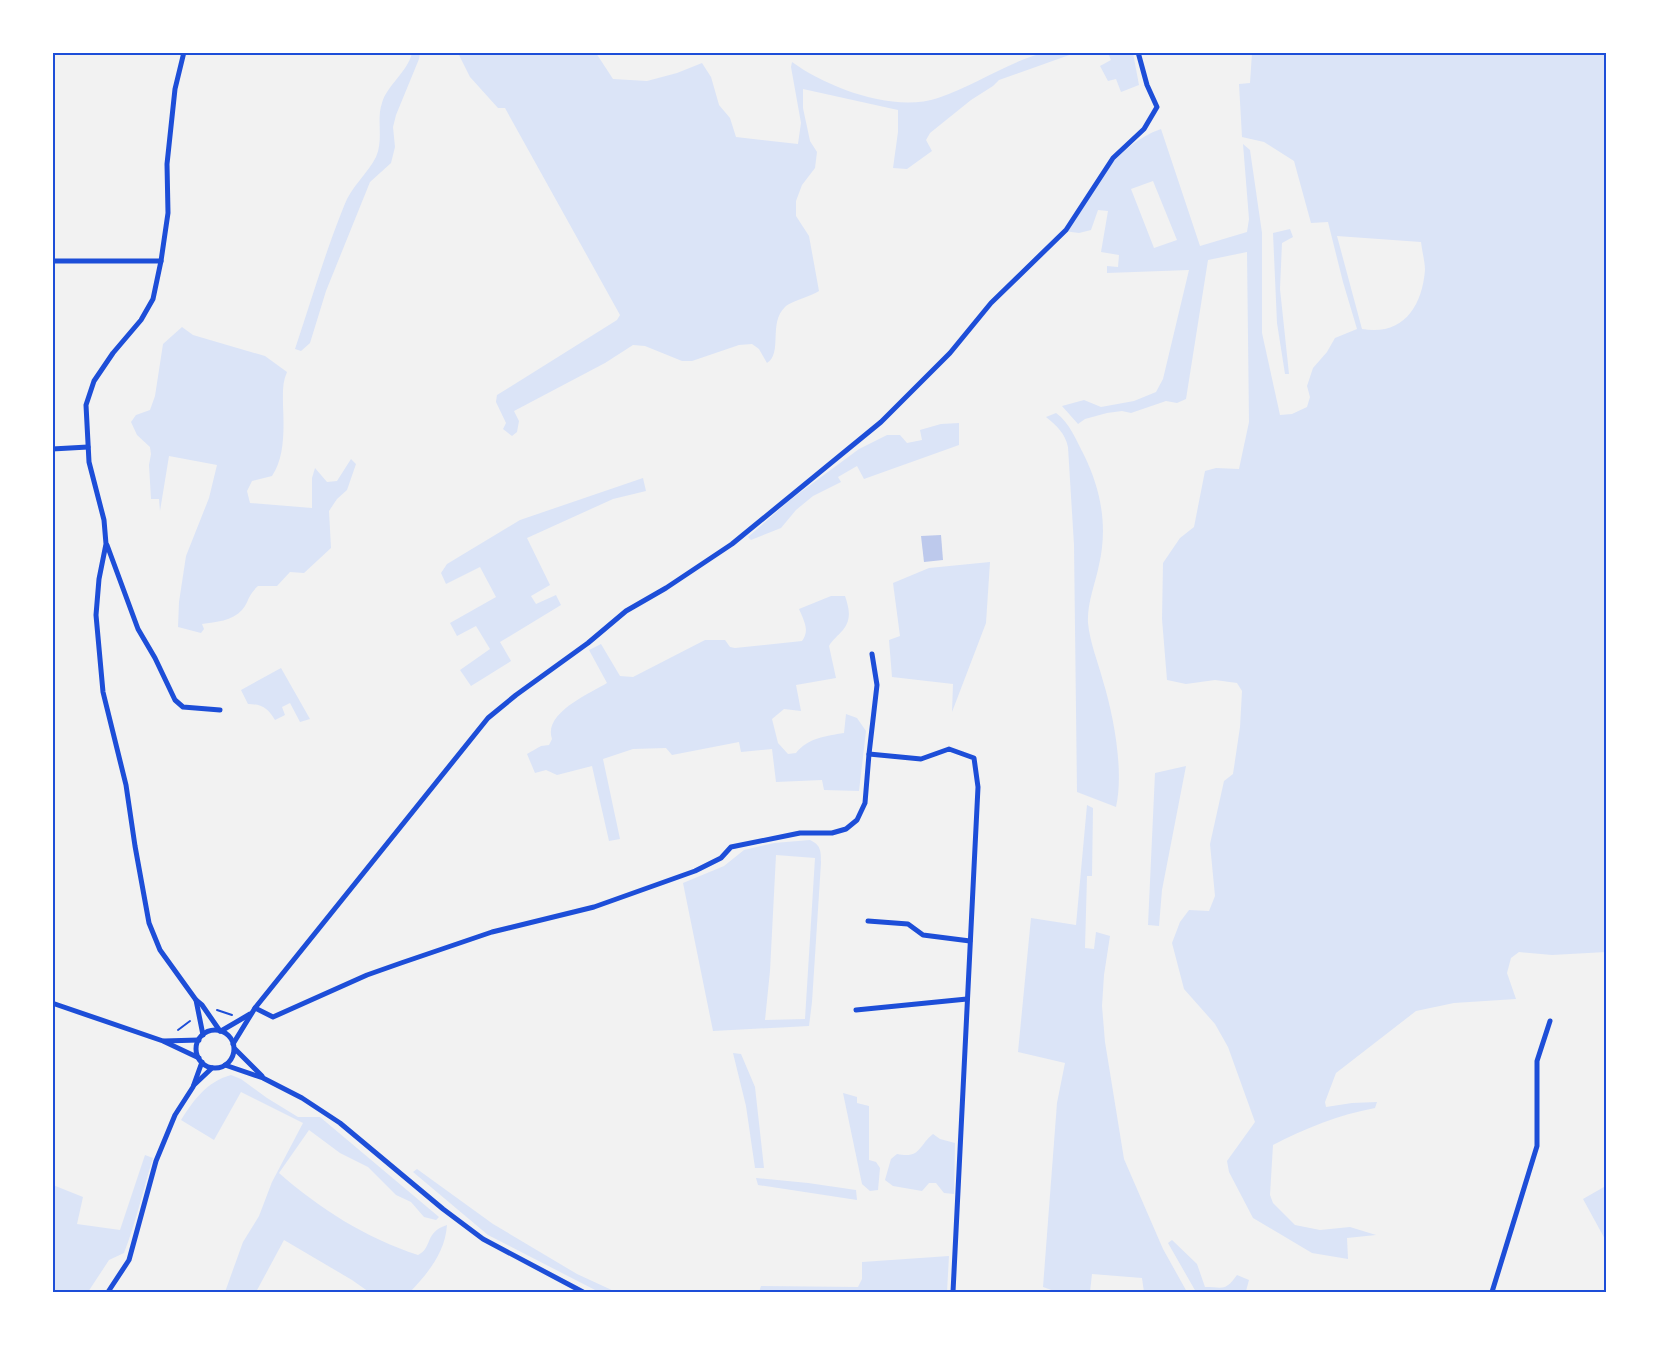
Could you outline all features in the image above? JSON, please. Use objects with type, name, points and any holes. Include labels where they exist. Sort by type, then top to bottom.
[{"type":"street","points":[[184,52],[175,88],[167,164],[168,213],[153,299],[141,320],[112,353],[94,381],[86,405],[88,447],[89,462],[104,520],[106,544],[138,629],[175,700],[183,707],[220,710]]},
{"type":"street","points":[[225,1065],[232,1058],[234,1046],[250,1014],[488,718],[516,694],[588,643],[626,611],[666,588],[732,544],[881,422],[950,353],[991,303],[1066,230],[1113,158],[1144,129],[1157,107],[1147,85],[1138,52]]},
{"type":"street","points":[[52,261],[161,261]]},
{"type":"street","points":[[52,449],[88,447]]},
{"type":"street","points":[[106,544],[99,579],[96,615],[102,692],[126,785],[149,923],[160,950],[196,1000],[263,1078]]},
{"type":"street","points":[[255,1008],[273,1017],[384,969],[492,932],[594,907],[695,871],[721,858],[730,847],[800,833],[832,833],[846,829],[857,820],[865,803],[877,685],[872,654]]},
{"type":"street","points":[[869,754],[921,759],[949,749],[974,758],[978,787],[953,1293]]},
{"type":"street","points":[[868,921],[908,924],[923,935],[970,941]]},
{"type":"street","points":[[856,1010],[967,999]]},
{"type":"street","points":[[196,1000],[201,1038]]},
{"type":"street","points":[[52,1003],[163,1041],[212,1068]]},
{"type":"street","points":[[108,1293],[129,1260],[156,1161],[175,1115],[192,1086],[201,1060],[196,1048],[201,1038],[211,1031],[221,1031],[250,1014]]},
{"type":"street","points":[[1492,1293],[1537,1146],[1537,1061],[1550,1021]]},
{"type":"street","points":[[163,1041],[201,1038]]},
{"type":"street","points":[[192,1086],[212,1068],[225,1065],[263,1078],[302,1098],[340,1123],[443,1209],[483,1239],[583,1293]]},
{"type":"path","points":[[208,1012],[222,1011],[239,1020]]},
{"type":"path","points":[[172,1031],[178,1031],[199,1016]]},
{"type":"shaded area","points":[[1047,52],[1075,53],[999,80],[930,133],[926,140],[932,151],[907,169],[893,168],[898,132],[898,110],[803,89],[803,108],[810,141],[817,152],[815,168],[802,185],[796,201],[796,216],[809,236],[819,291],[788,305],[780,314],[772,358],[767,363],[759,349],[752,344],[739,345],[692,361],[682,361],[645,346],[633,345],[605,363],[514,411],[519,421],[517,432],[512,436],[503,429],[506,423],[496,402],[497,395],[617,320],[620,315],[505,108],[498,108],[470,77],[458,53],[596,53],[613,79],[647,81],[702,63],[711,77],[719,105],[730,118],[736,137],[798,144],[801,123],[792,62],[842,89],[882,100],[921,102],[951,93],[1029,57]]},
{"type":"shaded area","points":[[412,53],[420,53],[419,59],[396,115],[393,127],[395,147],[391,163],[370,182],[326,291],[310,343],[301,351],[295,349],[344,206],[376,157],[379,143],[380,109],[388,90],[406,67]]},
{"type":"shaded area","points":[[1108,53],[1133,53],[1139,85],[1121,92],[1116,79],[1108,81],[1100,66],[1111,60]]},
{"type":"shaded area","points":[[1252,53],[1606,53],[1606,952],[1552,955],[1519,952],[1511,958],[1507,973],[1516,999],[1454,1003],[1416,1011],[1336,1073],[1325,1102],[1326,1107],[1377,1102],[1375,1108],[1322,1123],[1273,1145],[1270,1195],[1273,1203],[1295,1225],[1320,1230],[1350,1227],[1376,1235],[1347,1238],[1348,1259],[1312,1253],[1253,1218],[1229,1172],[1227,1161],[1255,1122],[1228,1047],[1215,1024],[1184,989],[1172,943],[1180,922],[1189,910],[1209,911],[1215,896],[1210,844],[1224,781],[1233,774],[1240,727],[1242,691],[1237,683],[1215,680],[1186,684],[1167,680],[1162,619],[1163,563],[1180,538],[1194,527],[1205,471],[1216,468],[1239,469],[1249,422],[1247,252],[1208,260],[1186,399],[1177,403],[1166,401],[1131,413],[1122,411],[1107,413],[1085,419],[1078,424],[1062,406],[1084,400],[1101,407],[1134,401],[1156,392],[1163,379],[1189,270],[1107,273],[1107,266],[1118,267],[1119,255],[1101,252],[1108,211],[1098,210],[1091,230],[1079,233],[1064,231],[1094,186],[1117,158],[1145,136],[1161,129],[1200,246],[1247,232],[1249,219],[1243,144],[1250,150],[1262,233],[1262,333],[1280,415],[1292,414],[1307,407],[1310,397],[1307,386],[1313,368],[1327,352],[1335,338],[1357,329],[1328,222],[1311,223],[1294,161],[1264,142],[1242,137],[1239,84],[1250,83]],"holes":[[[1153,181],[1177,240],[1154,248],[1131,189]],[[1337,236],[1421,242],[1425,270],[1420,296],[1414,307],[1399,323],[1376,330],[1362,329]]]},
{"type":"shaded area","points":[[1290,229],[1293,237],[1282,243],[1280,289],[1289,374],[1285,374],[1277,323],[1273,233]]},
{"type":"shaded area","points":[[182,327],[193,335],[265,356],[287,372],[283,388],[283,433],[279,460],[272,476],[252,481],[247,491],[250,503],[312,508],[312,478],[315,468],[327,482],[337,481],[351,459],[356,464],[347,490],[329,511],[331,548],[304,573],[290,572],[277,586],[258,586],[238,614],[224,620],[202,624],[204,629],[201,633],[178,627],[179,602],[186,556],[209,498],[217,465],[169,456],[160,511],[159,499],[151,499],[150,447],[137,435],[131,422],[136,415],[150,410],[155,396],[163,344]]},
{"type":"shaded area","points":[[1056,413],[1069,427],[1084,455],[1095,481],[1101,508],[1102,551],[1090,601],[1088,623],[1111,711],[1117,744],[1119,777],[1116,807],[1077,792],[1074,545],[1068,447],[1060,430],[1046,417]]},
{"type":"shaded area","points":[[959,423],[959,445],[864,479],[857,466],[838,477],[841,482],[813,496],[796,510],[781,528],[751,540],[748,537],[790,500],[859,449],[887,435],[900,435],[907,443],[922,440],[920,430],[941,424]]},
{"type":"shaded area","points":[[643,478],[646,491],[613,499],[527,538],[550,585],[531,596],[536,604],[556,595],[561,605],[500,642],[511,661],[471,686],[460,670],[490,649],[476,626],[457,636],[450,623],[496,597],[480,567],[446,584],[441,573],[447,564],[520,520]]},
{"type":"shaded area","points":[[990,562],[986,623],[952,712],[953,684],[892,677],[889,640],[900,636],[893,583],[929,568]]},
{"type":"shaded area","points":[[831,596],[845,596],[849,613],[846,626],[829,646],[836,678],[796,685],[801,711],[784,709],[772,719],[778,743],[788,754],[796,753],[806,744],[818,738],[844,733],[846,714],[857,718],[866,731],[859,791],[824,790],[822,780],[776,782],[772,749],[741,752],[739,742],[672,755],[666,748],[633,749],[603,759],[620,839],[609,841],[592,766],[557,775],[546,770],[535,773],[527,754],[541,746],[549,745],[554,721],[569,705],[607,683],[589,650],[601,644],[620,676],[633,677],[705,640],[725,640],[730,647],[735,648],[802,641],[806,629],[799,609]]},
{"type":"shaded area","points":[[281,668],[310,719],[300,722],[290,703],[282,707],[285,715],[275,720],[264,708],[248,704],[241,690]]},
{"type":"shaded area","points":[[1186,766],[1162,890],[1159,926],[1148,925],[1155,773]]},
{"type":"shaded area","points":[[1087,805],[1093,808],[1092,876],[1087,876],[1085,948],[1094,949],[1096,932],[1110,936],[1102,1006],[1105,1042],[1124,1159],[1163,1249],[1187,1292],[1144,1292],[1142,1278],[1092,1274],[1090,1292],[1057,1292],[1043,1287],[1057,1103],[1065,1063],[1018,1052],[1031,918],[1076,925]]},
{"type":"shaded area","points":[[810,840],[818,846],[820,852],[809,1026],[713,1031],[683,883],[724,866],[744,850],[774,843]],"holes":[[[776,855],[815,858],[805,1019],[765,1020]]]},
{"type":"shaded area","points":[[733,1053],[741,1054],[755,1087],[764,1168],[755,1168],[746,1106]]},
{"type":"shaded area","points":[[231,1075],[241,1079],[298,1117],[320,1117],[439,1217],[436,1220],[424,1217],[411,1202],[396,1195],[368,1167],[340,1153],[309,1130],[279,1173],[311,1199],[362,1231],[418,1255],[426,1248],[435,1232],[447,1225],[439,1253],[429,1270],[410,1292],[369,1292],[284,1240],[256,1292],[225,1292],[243,1242],[259,1216],[272,1182],[303,1123],[241,1092],[214,1140],[181,1120],[208,1087]]},
{"type":"shaded area","points":[[843,1093],[857,1097],[857,1103],[869,1106],[869,1160],[876,1162],[880,1168],[878,1190],[870,1191],[862,1184]]},
{"type":"shaded area","points":[[933,1134],[940,1139],[955,1143],[954,1194],[944,1193],[936,1183],[929,1183],[922,1191],[893,1186],[885,1180],[891,1159],[897,1154],[915,1153]]},
{"type":"shaded area","points":[[145,1155],[153,1158],[124,1253],[109,1260],[88,1292],[53,1292],[53,1185],[83,1197],[77,1224],[120,1230]]},
{"type":"shaded area","points":[[417,1169],[493,1224],[577,1274],[616,1292],[599,1292],[488,1235],[413,1172]]},
{"type":"shaded area","points":[[756,1178],[856,1190],[857,1200],[758,1185]]},
{"type":"shaded area","points":[[1604,1187],[1606,1190],[1606,1241],[1583,1199]]},
{"type":"shaded area","points":[[1172,1240],[1197,1264],[1205,1287],[1226,1286],[1237,1275],[1249,1280],[1246,1291],[1248,1292],[1196,1292],[1168,1243]]},
{"type":"shaded area","points":[[949,1256],[947,1292],[759,1292],[761,1286],[858,1287],[862,1279],[862,1262]]},
{"type":"building","points":[[941,535],[943,560],[924,562],[921,536]]}]
